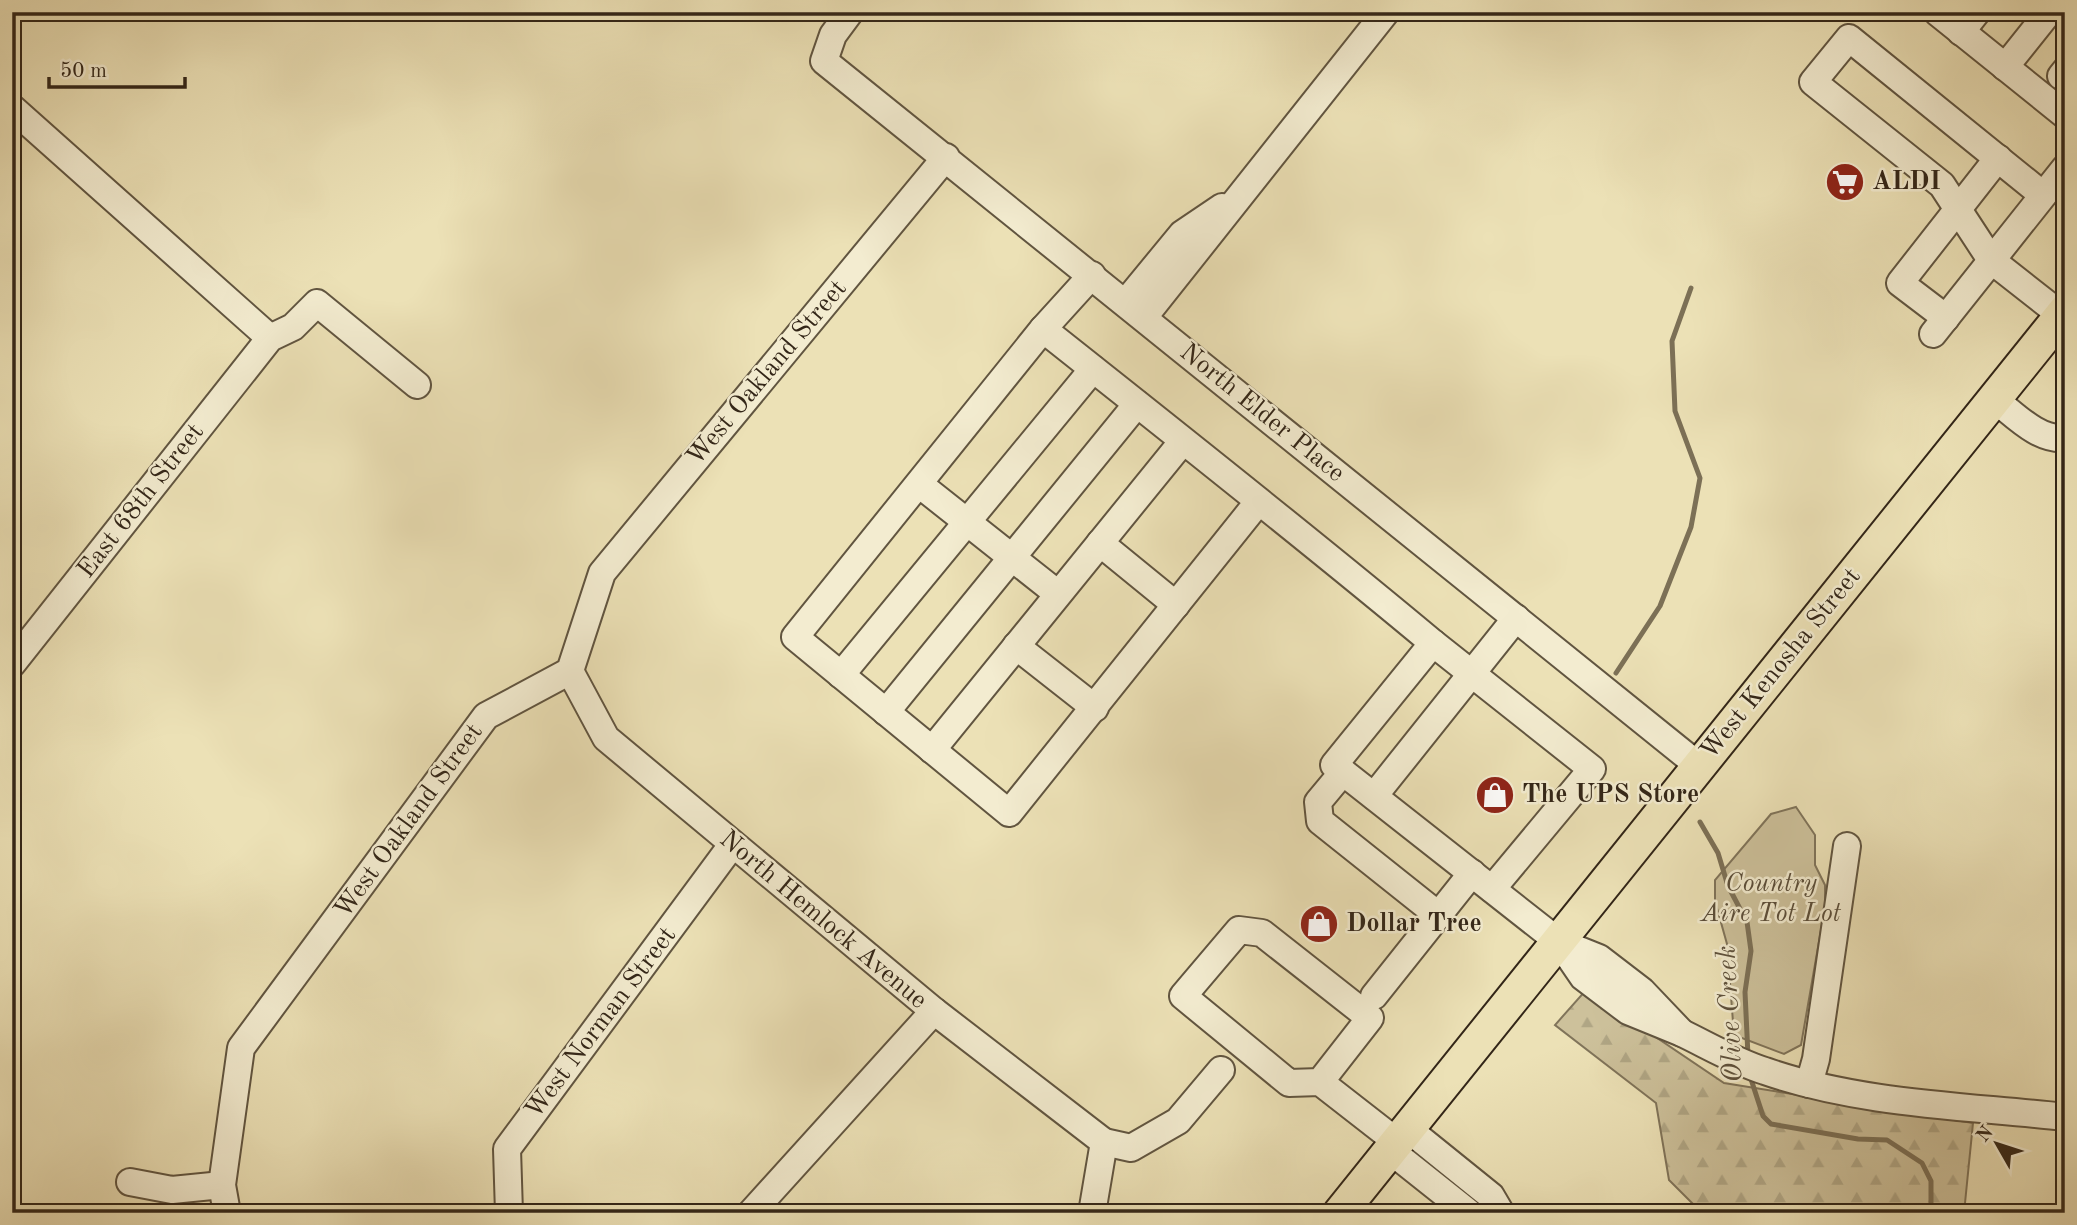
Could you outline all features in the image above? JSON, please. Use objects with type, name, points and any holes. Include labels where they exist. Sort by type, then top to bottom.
[{"type":"main road","name":"West Kenosha Street","points":[[1340,1213],[2063,313]]},
{"type":"street","points":[[1135,310],[1170,266],[1231,205],[1386,12]]},
{"type":"street","points":[[1937,12],[1969,22],[2005,66],[2065,115]]},
{"type":"street","points":[[2005,66],[2049,12]]},
{"type":"street","name":"North Elder Place","points":[[840,16],[824,61],[1699,766]]},
{"type":"street","points":[[2043,195],[1849,38],[1813,82],[1942,184],[1991,260],[2063,313]]},
{"type":"street","points":[[12,108],[103,186],[270,338],[293,327],[317,303],[417,385]]},
{"type":"street","name":"West Oakland Street","points":[[227,1213],[222,1185],[241,1048],[486,716],[570,671],[602,573],[946,157]]},
{"type":"street","points":[[1998,158],[1900,283],[1940,326],[2065,168]]},
{"type":"street","points":[[1092,275],[1043,329],[795,637],[1009,813],[1259,501]]},
{"type":"street","points":[[1043,329],[1592,769],[1482,881],[1438,915],[1374,996]]},
{"type":"street","name":"East 68th Street","points":[[12,664],[270,338]]},
{"type":"street","points":[[841,675],[1093,369]]},
{"type":"street","points":[[1994,398],[2031,428],[2046,436],[2065,438]]},
{"type":"street","points":[[886,712],[1137,404]]},
{"type":"street","points":[[932,750],[1183,441]]},
{"type":"street","points":[[919,484],[1058,594]]},
{"type":"street","points":[[1100,543],[1176,605]]},
{"type":"street","points":[[1374,796],[1516,618]]},
{"type":"street","points":[[1433,642],[1334,765],[1559,942],[1583,977],[1628,1011],[1764,1071],[1809,1084],[1887,1098],[2065,1117]]},
{"type":"street","points":[[1016,646],[1094,708]]},
{"type":"street","name":"North Hemlock Avenue","points":[[570,671],[606,738],[934,1011],[1104,1142]]},
{"type":"street","points":[[1343,772],[1318,802],[1320,821],[1438,915]]},
{"type":"street","name":"West Norman Street","points":[[509,1213],[507,1149],[732,845]]},
{"type":"street","points":[[1809,1084],[1816,1059],[1847,846]]},
{"type":"street","points":[[1320,1082],[1370,1018],[1262,933],[1239,930],[1183,996],[1289,1083],[1320,1082],[1399,1141],[1474,1182],[1491,1196],[1502,1213]]},
{"type":"street","points":[[751,1213],[934,1011]]},
{"type":"street","points":[[1092,1213],[1104,1142],[1130,1148],[1178,1121],[1221,1070]]},
{"type":"street","points":[[1399,1141],[1463,1208],[1474,1182]]},
{"type":"street","points":[[130,1182],[172,1190],[222,1185]]},
{"type":"green space","name":"Country Aire Tot Lot","points":[[1796,807],[1815,835],[1815,865],[1825,885],[1825,907],[1801,1045],[1784,1054],[1734,1035],[1727,944],[1715,901],[1715,880],[1771,814]]},
{"type":"green space","points":[[1586,990],[1724,1083],[1973,1123],[1964,1213],[1702,1213],[1669,1180],[1656,1103],[1555,1025]]},
{"type":"waterway","name":"Olive Creek","points":[[1616,673],[1660,606],[1691,527],[1700,478],[1675,411],[1672,341],[1691,288]]},
{"type":"waterway","name":"Olive Creek","points":[[1700,822],[1718,853],[1728,886],[1747,922],[1751,951],[1745,992],[1748,1056]]},
{"type":"waterway","name":"Olive Creek","points":[[1750,1076],[1763,1116],[1771,1124],[1858,1139],[1887,1140],[1922,1163],[1931,1181],[1931,1213]]},
{"type":"place","name":"ALDI","points":[[1845,182]]},
{"type":"place","name":"The UPS Store","points":[[1495,795]]},
{"type":"place","name":"Dollar Tree","points":[[1319,924]]}]
